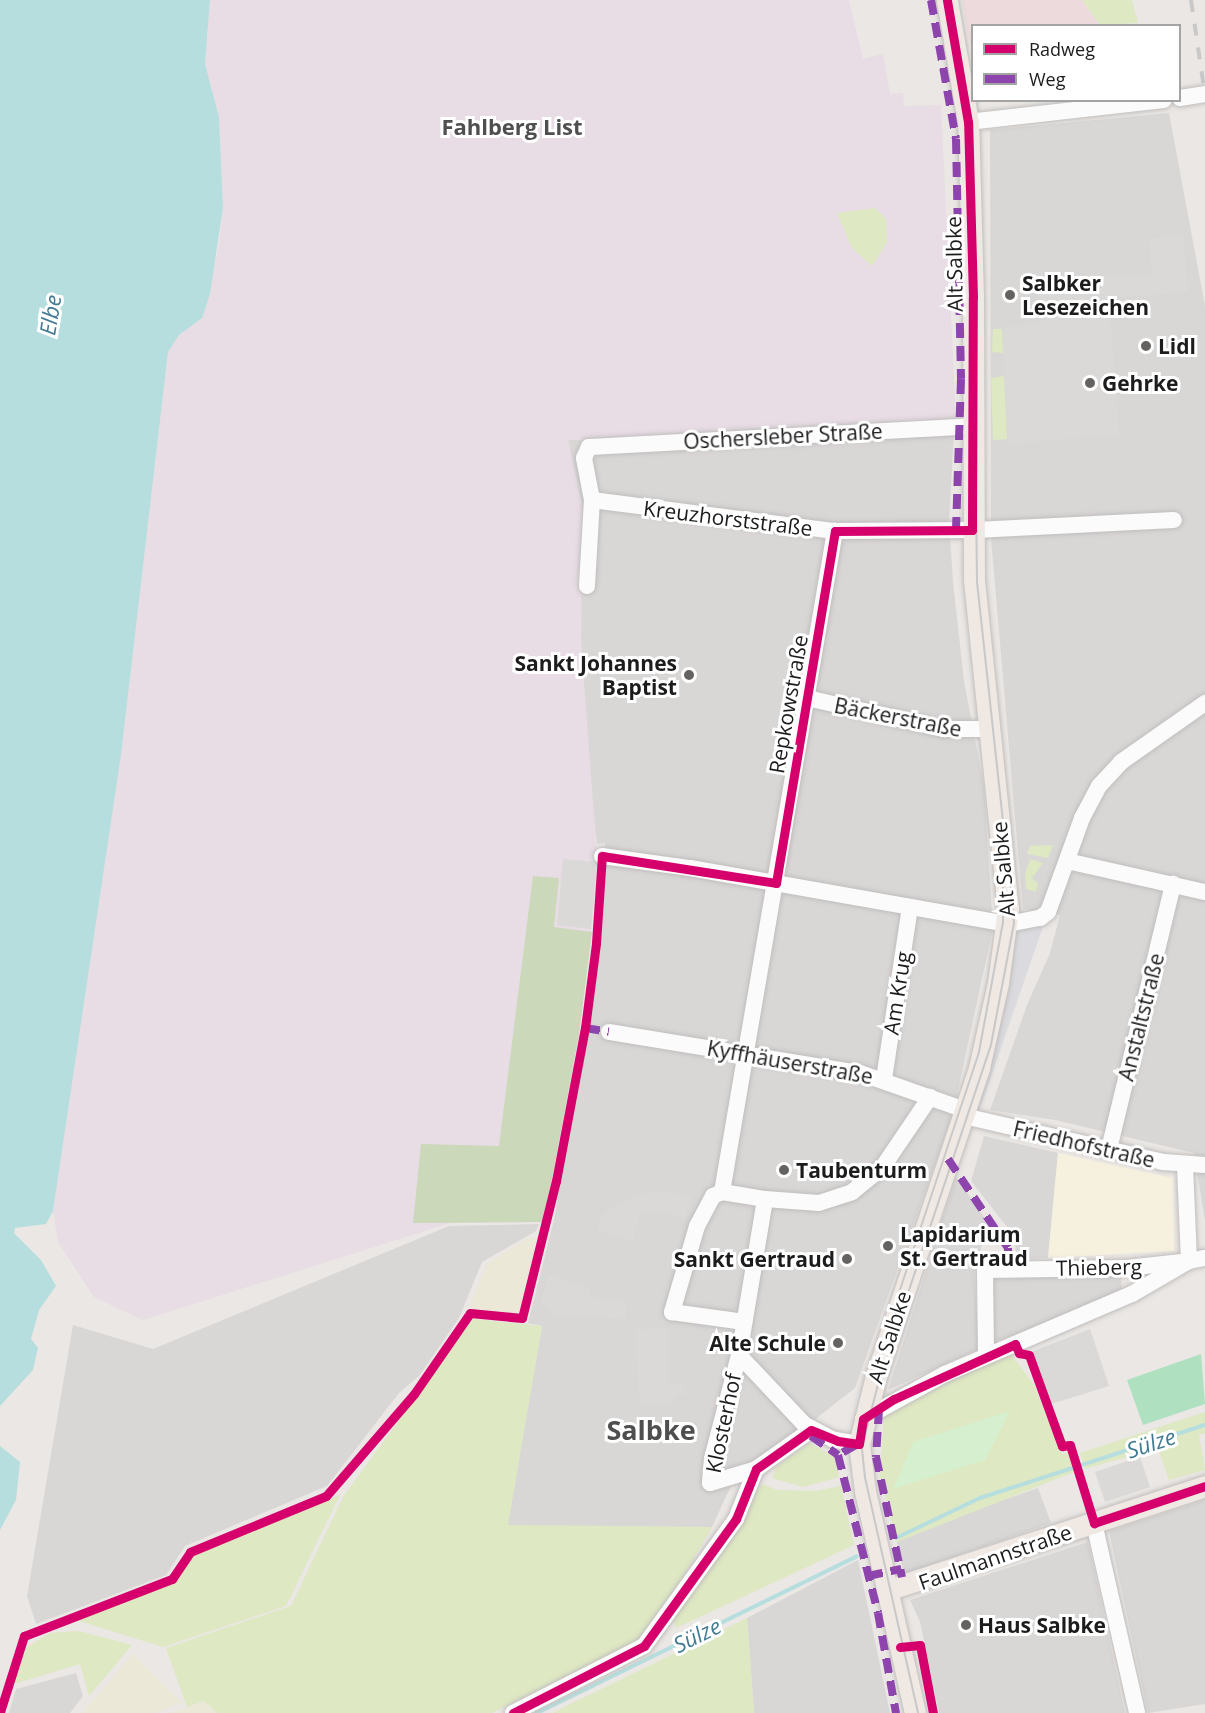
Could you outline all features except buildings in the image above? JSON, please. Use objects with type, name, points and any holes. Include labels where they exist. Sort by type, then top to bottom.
[{"type":"main road","name":"Alt Salbke","points":[[915,1713],[865,1491],[859,1444],[863,1419],[988,1035],[1008,924],[972,530],[973,426],[968,122],[947,0]]},
{"type":"main road","name":"Faulmannstraße","points":[[887,1590],[1205,1486]]},
{"type":"street","points":[[1181,98],[1205,94]]},
{"type":"street","points":[[968,122],[1146,102]]},
{"type":"street","name":"Oschersleber Straße","points":[[592,500],[584,455],[594,446],[973,426]]},
{"type":"street","points":[[587,586],[592,500]]},
{"type":"street","name":"Kreuzhorststraße","points":[[592,500],[835,531],[972,530],[1174,520]]},
{"type":"street","name":"Repkowstraße","points":[[722,1192],[835,531]]},
{"type":"street","name":"Bäckerstraße","points":[[807,698],[944,729],[990,729]]},
{"type":"street","points":[[602,856],[776,883],[1008,924],[1047,913],[1087,806],[1104,779],[1121,762],[1205,703]]},
{"type":"street","points":[[1067,861],[1205,892]]},
{"type":"street","name":"Anstaltstraße","points":[[1109,1149],[1173,884]]},
{"type":"street","name":"Am Krug","points":[[884,1079],[910,908]]},
{"type":"street","name":"Kyffhäuserstraße","points":[[609,1032],[745,1053],[884,1079],[964,1113]]},
{"type":"street","points":[[744,1322],[672,1312],[697,1226],[713,1196],[722,1192],[765,1199],[819,1203],[852,1192],[882,1168],[930,1097]]},
{"type":"street","name":"Friedhofstraße","points":[[964,1113],[1109,1149],[1185,1165],[1205,1165]]},
{"type":"street","points":[[863,1419],[894,1399],[986,1354],[1132,1294],[1197,1260],[1185,1165]]},
{"type":"street","points":[[765,1199],[739,1355],[782,1405],[811,1430],[838,1441],[859,1444]]},
{"type":"street","name":"Thieberg","points":[[986,1354],[985,1270],[1127,1268],[1197,1260]]},
{"type":"street","name":"Klosterhof","points":[[739,1355],[712,1459],[710,1483],[756,1469],[811,1430]]},
{"type":"street","points":[[513,1713],[644,1646],[736,1519],[756,1469]]},
{"type":"street","points":[[1094,1523],[1137,1713]]},
{"type":"shaded area","points":[[210,0],[849,0],[863,59],[883,54],[890,94],[903,93],[904,106],[941,105],[956,419],[568,440],[582,507],[581,643],[598,869],[579,1034],[544,1222],[450,1223],[143,1320],[94,1297],[58,1242],[53,1211],[121,755],[168,352],[179,335],[202,318],[219,246],[223,208],[219,117],[205,64]]},
{"type":"shaded area","points":[[962,0],[1082,0],[1099,24],[971,24],[971,50]]},
{"type":"shaded area","points":[[1169,113],[1205,306],[1205,1221],[1194,1153],[1055,1120],[990,1110],[1027,1005],[1050,953],[1060,915],[1023,909],[991,539],[990,130]]},
{"type":"shaded area","points":[[1183,235],[1188,292],[1109,298],[1119,435],[1008,443],[1002,328],[1041,324],[1038,283],[1152,274],[1149,239]]},
{"type":"shaded area","points":[[954,432],[949,521],[953,582],[964,681],[984,787],[993,928],[953,1113],[855,1388],[800,1431],[739,1469],[712,1527],[507,1526],[542,1326],[528,1323],[554,1220],[585,1035],[604,868],[605,843],[597,844],[589,782],[581,643],[582,507],[568,440]]},
{"type":"shaded area","points":[[563,859],[597,862],[591,929],[557,925]]},
{"type":"shaded area","points":[[1048,912],[980,1109],[964,1116],[1008,924]]},
{"type":"shaded area","points":[[984,1136],[1058,1153],[1048,1258],[1016,1259],[1015,1237],[971,1181]]},
{"type":"shaded area","points":[[1058,1153],[1173,1178],[1174,1251],[1048,1258]]},
{"type":"shaded area","points":[[956,1177],[989,1224],[974,1269],[979,1349],[888,1390]]},
{"type":"shaded area","points":[[668,1191],[692,1198],[685,1218],[656,1209],[640,1215],[633,1241],[598,1231],[601,1217],[615,1205],[641,1194]]},
{"type":"shaded area","points":[[539,1224],[536,1231],[482,1262],[459,1318],[419,1376],[399,1393],[327,1486],[185,1546],[166,1575],[36,1624],[27,1596],[73,1325],[153,1349],[449,1226]]},
{"type":"shaded area","points":[[537,1237],[520,1312],[512,1315],[469,1308],[487,1264],[526,1239]]},
{"type":"shaded area","points":[[1121,1272],[1122,1296],[992,1343],[991,1276]]},
{"type":"shaded area","points":[[549,1275],[590,1288],[588,1296],[627,1303],[625,1319],[551,1314],[541,1301]]},
{"type":"shaded area","points":[[667,1328],[669,1385],[684,1385],[685,1394],[674,1395],[674,1403],[640,1404],[635,1330]]},
{"type":"shaded area","points":[[1090,1329],[1109,1386],[1051,1404],[1031,1352]]},
{"type":"shaded area","points":[[1140,1457],[1150,1487],[1105,1502],[1095,1472]]},
{"type":"shaded area","points":[[1038,1488],[1051,1523],[904,1574],[897,1542],[938,1523]]},
{"type":"shaded area","points":[[1205,1500],[1205,1704],[1148,1713],[1109,1531]]},
{"type":"shaded area","points":[[1088,1542],[1125,1713],[939,1713],[920,1622],[910,1600]]},
{"type":"shaded area","points":[[858,1560],[890,1713],[754,1713],[747,1618]]},
{"type":"shaded area","points":[[133,1654],[182,1703],[155,1713],[82,1713]]},
{"type":"shaded area","points":[[76,1673],[83,1696],[70,1713],[9,1713],[16,1689]]},
{"type":"shaded area","points":[[204,1701],[217,1713],[171,1713],[187,1707]]},
{"type":"green space","points":[[1082,0],[1132,0],[1138,23],[1099,24]]},
{"type":"green space","points":[[875,208],[886,219],[887,242],[872,266],[852,248],[837,213]]},
{"type":"green space","points":[[993,329],[1002,329],[1003,353],[992,352]]},
{"type":"green space","points":[[1004,376],[1007,439],[993,440],[991,378]]},
{"type":"green space","points":[[1053,845],[1048,858],[1027,854],[1030,846]]},
{"type":"green space","points":[[1030,859],[1043,863],[1032,878],[1038,884],[1036,892],[1026,889],[1025,874]]},
{"type":"green space","points":[[533,876],[559,878],[554,927],[592,932],[579,1034],[544,1222],[413,1223],[421,1144],[499,1146]]},
{"type":"green space","points":[[473,1319],[542,1326],[508,1525],[712,1527],[681,1580],[639,1640],[492,1713],[217,1713],[204,1701],[187,1707],[166,1648],[291,1606],[343,1497]]},
{"type":"green space","points":[[1011,1354],[1034,1385],[1062,1455],[1067,1452],[1074,1458],[1077,1471],[897,1542],[880,1476],[884,1416],[947,1380]]},
{"type":"green space","points":[[1201,1354],[1205,1404],[1143,1425],[1127,1380]]},
{"type":"green space","points":[[1010,1411],[985,1460],[893,1489],[913,1442]]},
{"type":"green space","points":[[1205,1412],[1205,1433],[1199,1435],[1205,1470],[1169,1480],[1158,1448],[1085,1469],[1080,1453]]},
{"type":"green space","points":[[810,1443],[835,1457],[839,1477],[803,1487],[772,1478],[777,1466]]},
{"type":"green space","points":[[762,1484],[777,1490],[815,1491],[841,1486],[854,1545],[676,1628],[672,1616]]},
{"type":"green space","points":[[340,1495],[286,1606],[163,1647],[76,1620],[172,1583],[191,1553]]},
{"type":"green space","points":[[747,1618],[754,1713],[552,1713]]},
{"type":"green space","points":[[79,1631],[132,1645],[89,1696],[80,1664],[14,1684],[27,1647],[50,1633]]},
{"type":"water","name":"Elbe","points":[[0,0],[210,0],[205,64],[219,117],[223,208],[210,294],[202,318],[179,335],[168,352],[121,755],[53,1211],[46,1224],[15,1228],[14,1233],[41,1260],[56,1286],[39,1310],[31,1339],[38,1348],[33,1370],[0,1406]]},
{"type":"water","points":[[0,1446],[20,1462],[16,1500],[0,1530]]},
{"type":"waterway","name":"Sülze","points":[[896,1538],[980,1498],[1205,1425]]},
{"type":"waterway","name":"Sülze","points":[[537,1713],[857,1556]]},
{"type":"tram line","points":[[918,1713],[865,1478],[862,1447],[880,1377],[991,1045],[1014,923],[977,582],[971,122],[949,0]]},
{"type":"tram line","points":[[892,1314],[979,1052],[1003,923],[1003,886]]},
{"type":"railway","points":[[1191,0],[1205,95]]},
{"type":"marked path","points":[[931,0],[956,139],[961,379],[956,530]]},
{"type":"marked path","points":[[585,1028],[609,1032]]},
{"type":"marked path","points":[[948,1159],[1008,1248],[1008,1269]]},
{"type":"marked path","points":[[879,1409],[876,1457],[902,1577]]},
{"type":"marked path","points":[[811,1436],[838,1455]]},
{"type":"marked path","points":[[856,1445],[838,1455],[878,1613],[896,1713]]},
{"type":"marked path","points":[[868,1576],[901,1569]]},
{"type":"cycle path","points":[[0,1712],[24,1636],[172,1579],[190,1552],[326,1496],[414,1394],[470,1313],[522,1318],[556,1181],[585,1028],[596,943],[602,856],[776,883],[835,531],[972,530],[973,297],[968,122],[947,0]]},
{"type":"cycle path","points":[[513,1713],[644,1646],[736,1519],[756,1469],[811,1430],[838,1441],[859,1444],[863,1419],[894,1399],[1015,1344],[1019,1353],[1029,1355],[1062,1446],[1070,1445],[1094,1523],[1205,1486]]},
{"type":"cycle path","points":[[900,1647],[920,1645],[933,1713]]},
{"type":"place","name":"Salbker Lesezeichen","points":[[1010,295]]},
{"type":"place","name":"Lidl","points":[[1146,346]]},
{"type":"place","name":"Gehrke","points":[[1090,383]]},
{"type":"place","name":"Sankt Johannes Baptist","points":[[689,675]]},
{"type":"place","name":"Taubenturm","points":[[784,1170]]},
{"type":"place","name":"Lapidarium St. Gertraud","points":[[888,1246]]},
{"type":"place","name":"Sankt Gertraud","points":[[847,1259]]},
{"type":"place","name":"Alte Schule","points":[[838,1343]]},
{"type":"place","name":"Haus Salbke","points":[[966,1625]]},
{"type":"district","name":"Fahlberg List","points":[[512,127]]},
{"type":"district","name":"Salbke","points":[[651,1430]]}]
